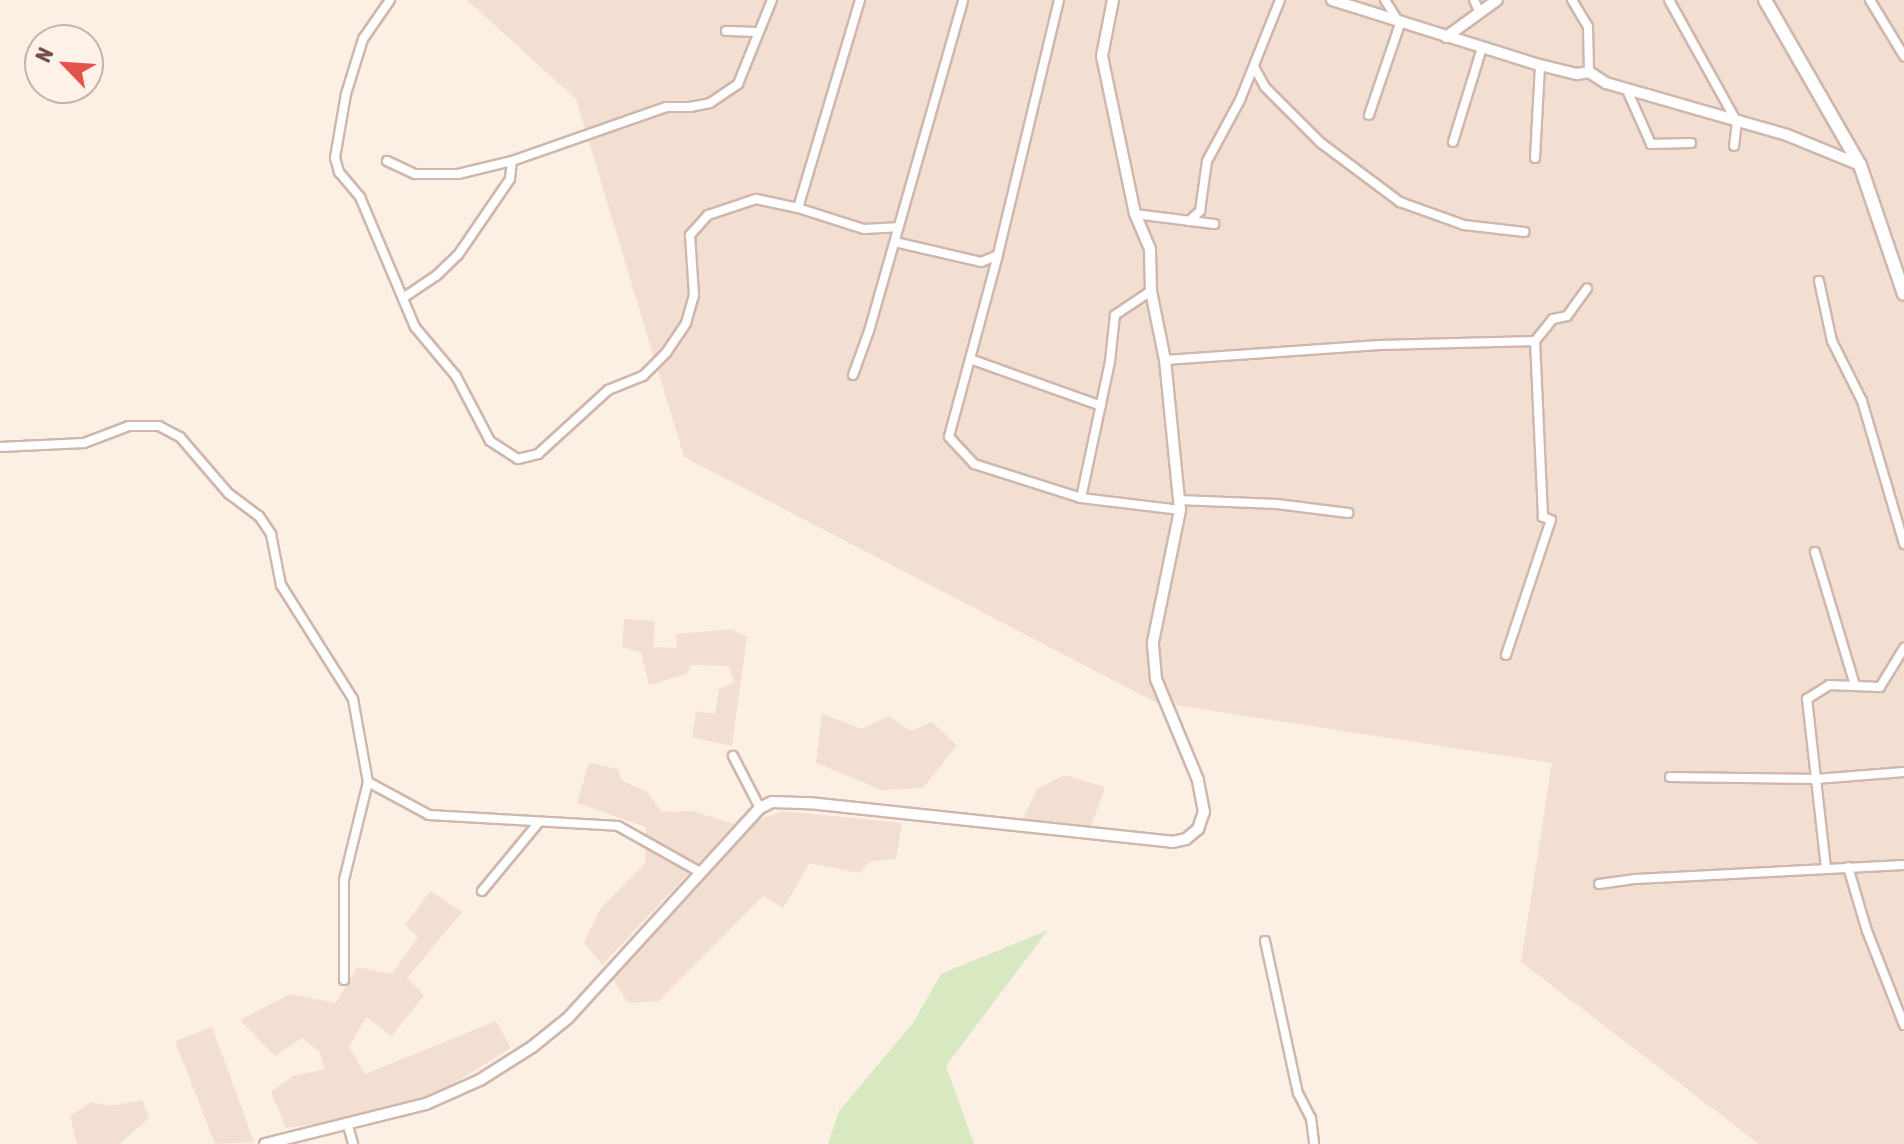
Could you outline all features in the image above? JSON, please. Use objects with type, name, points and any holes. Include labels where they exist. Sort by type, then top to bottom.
[{"type":"main road","points":[[1765,0],[1860,165],[1904,294]]},
{"type":"street","points":[[390,0],[363,39],[346,94],[335,158],[339,172],[360,197],[415,327],[456,376],[490,441],[518,459],[538,454],[608,390],[643,376],[666,353],[686,323],[694,295],[690,235],[708,215],[756,199],[798,208],[864,229],[897,227]]},
{"type":"street","points":[[387,161],[415,174],[458,174],[512,161],[666,107],[710,103],[738,84],[772,0]]},
{"type":"street","points":[[798,208],[860,0]]},
{"type":"street","points":[[853,375],[895,242],[963,0]]},
{"type":"street","points":[[1059,0],[998,255],[949,437],[974,464],[1081,498],[1179,505],[1277,504],[1348,513]]},
{"type":"street","points":[[265,1144],[348,1126],[426,1104],[480,1080],[532,1047],[568,1018],[760,808],[772,802],[809,803],[1172,842],[1186,839],[1198,829],[1204,812],[1198,780],[1156,679],[1153,642],[1179,505],[1165,360],[1151,291],[1150,249],[1135,214],[1102,56],[1113,0]]},
{"type":"street","points":[[1189,221],[1200,211],[1207,161],[1254,67],[1280,0]]},
{"type":"street","points":[[1332,0],[1400,24],[1540,65],[1577,74],[1589,72],[1606,83],[1787,135],[1860,165]]},
{"type":"street","points":[[1385,0],[1400,24]]},
{"type":"street","points":[[1474,0],[1480,13]]},
{"type":"street","points":[[1446,37],[1497,0]]},
{"type":"street","points":[[1572,0],[1588,27],[1589,72]]},
{"type":"street","points":[[1669,0],[1737,122],[1734,146]]},
{"type":"street","points":[[1870,0],[1904,56]]},
{"type":"street","points":[[1369,115],[1400,24]]},
{"type":"street","points":[[726,31],[758,32]]},
{"type":"street","points":[[1453,142],[1482,48]]},
{"type":"street","points":[[1535,158],[1540,65]]},
{"type":"street","points":[[1254,67],[1265,87],[1321,143],[1400,202],[1464,225],[1525,232]]},
{"type":"street","points":[[1627,90],[1651,144],[1691,143]]},
{"type":"street","points":[[403,298],[436,276],[458,255],[510,179],[512,161]]},
{"type":"street","points":[[1135,214],[1214,224]]},
{"type":"street","points":[[895,242],[981,262],[998,255]]},
{"type":"street","points":[[1819,281],[1832,341],[1862,401],[1904,544]]},
{"type":"street","points":[[1506,655],[1551,520],[1543,517],[1535,341],[1553,319],[1567,316],[1587,288]]},
{"type":"street","points":[[1081,498],[1101,406],[1115,315],[1151,291]]},
{"type":"street","points":[[1165,360],[1379,345],[1535,341]]},
{"type":"street","points":[[970,359],[1101,406]]},
{"type":"street","points":[[0,447],[84,443],[143,423],[159,426],[180,437],[228,493],[259,516],[271,534],[281,585],[353,699],[368,782],[344,880],[344,980]]},
{"type":"street","points":[[1815,552],[1855,685]]},
{"type":"street","points":[[1826,868],[1807,699],[1829,685],[1880,687],[1904,648]]},
{"type":"street","points":[[733,756],[760,808]]},
{"type":"street","points":[[1670,777],[1816,779],[1904,772]]},
{"type":"street","points":[[368,782],[429,815],[618,826],[700,872]]},
{"type":"street","points":[[482,891],[539,822]]},
{"type":"street","points":[[1599,884],[1636,879],[1904,865]]},
{"type":"street","points":[[1848,867],[1867,931],[1904,1025]]},
{"type":"street","points":[[1265,941],[1298,1093],[1311,1118],[1314,1144]]},
{"type":"street","points":[[348,1126],[353,1144]]},
{"type":"shaded area","points":[[467,0],[1904,0],[1904,1144],[1759,1144],[1521,962],[1552,763],[1155,702],[684,457],[576,99]]},
{"type":"shaded area","points":[[624,619],[655,621],[653,647],[677,648],[676,634],[732,629],[747,637],[732,746],[692,737],[696,711],[715,714],[719,689],[735,682],[728,666],[691,665],[687,674],[649,685],[641,652],[622,647]]},
{"type":"shaded area","points":[[822,714],[862,729],[889,716],[911,731],[932,722],[957,745],[923,788],[882,790],[816,763]]},
{"type":"shaded area","points":[[589,763],[618,769],[621,780],[647,792],[662,812],[692,811],[735,824],[602,965],[584,942],[601,908],[645,863],[646,827],[577,803]]},
{"type":"shaded area","points":[[1064,775],[1105,787],[1090,829],[1023,819],[1037,789]]},
{"type":"shaded area","points":[[782,811],[902,823],[896,859],[871,861],[859,873],[810,863],[783,908],[763,896],[659,1001],[628,1003],[611,976],[759,820]]},
{"type":"shaded area","points":[[430,891],[462,912],[407,978],[424,995],[392,1036],[366,1017],[349,1047],[365,1074],[496,1021],[511,1048],[435,1095],[384,1114],[286,1128],[271,1092],[293,1076],[325,1069],[320,1052],[302,1038],[275,1056],[240,1020],[290,994],[336,1003],[357,967],[392,974],[418,937],[405,925]]},
{"type":"shaded area","points":[[212,1027],[254,1142],[215,1144],[175,1041]]},
{"type":"shaded area","points":[[142,1100],[149,1118],[119,1144],[77,1144],[70,1116],[92,1102],[110,1106]]},
{"type":"green space","points":[[1048,930],[946,1066],[974,1144],[828,1144],[839,1111],[913,1023],[941,974]]}]
